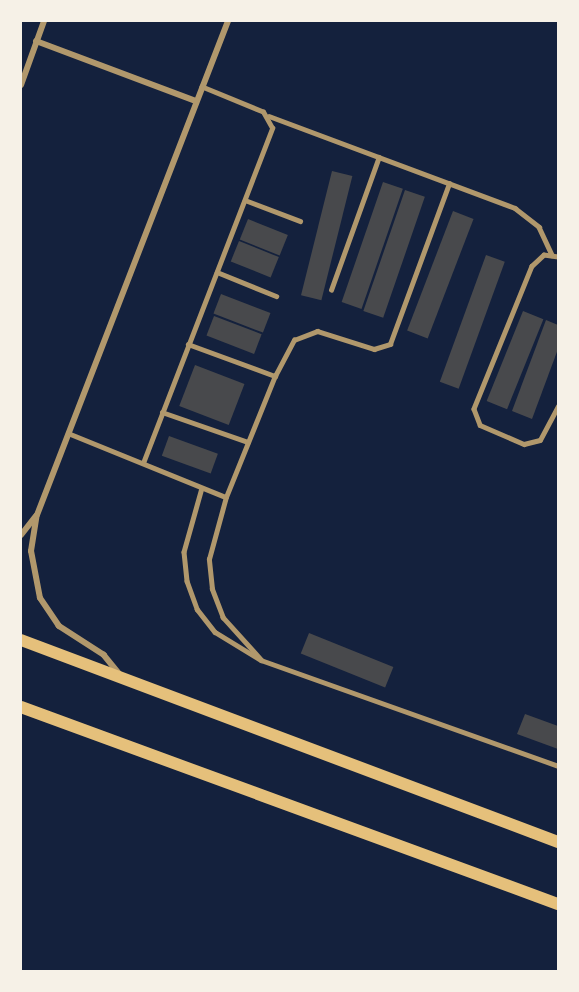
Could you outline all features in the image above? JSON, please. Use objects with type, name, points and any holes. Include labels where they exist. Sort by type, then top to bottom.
[{"type":"main road","points":[[21,640],[558,842]]},
{"type":"main road","points":[[21,707],[558,904]]},
{"type":"street","points":[[21,86],[44,21]]},
{"type":"street","points":[[122,678],[104,655],[59,626],[40,598],[32,551],[37,515],[228,21]]},
{"type":"street","points":[[36,41],[196,101]]},
{"type":"street","points":[[21,535],[37,515]]},
{"type":"lane","points":[[201,86],[268,116],[528,216],[539,227],[552,255]]},
{"type":"lane","points":[[142,463],[272,128],[268,116]]},
{"type":"lane","points":[[331,290],[379,158]]},
{"type":"lane","points":[[261,660],[223,618],[212,589],[209,559],[226,497],[287,350],[305,333],[329,334],[374,349],[390,344],[449,184]]},
{"type":"lane","points":[[245,200],[300,221]]},
{"type":"lane","points":[[558,257],[552,255],[537,259],[532,266],[474,409],[480,425],[524,444],[540,440],[558,406]]},
{"type":"lane","points":[[217,272],[276,296]]},
{"type":"lane","points":[[188,344],[275,376]]},
{"type":"lane","points":[[162,412],[248,442]]},
{"type":"lane","points":[[68,433],[226,497]]},
{"type":"lane","points":[[202,488],[184,552],[187,581],[197,609],[215,632],[261,660],[558,766]]},
{"type":"building","points":[[332,171],[352,176],[321,300],[301,295]]},
{"type":"building","points":[[383,182],[403,189],[362,309],[342,302]]},
{"type":"building","points":[[405,190],[425,197],[383,318],[363,311]]},
{"type":"building","points":[[453,211],[474,219],[428,338],[407,330]]},
{"type":"building","points":[[248,219],[288,235],[280,256],[240,239]]},
{"type":"building","points":[[239,241],[279,257],[271,278],[231,261]]},
{"type":"building","points":[[486,255],[505,262],[459,389],[440,382]]},
{"type":"building","points":[[221,294],[270,313],[263,333],[213,314]]},
{"type":"building","points":[[523,311],[543,319],[507,409],[487,401]]},
{"type":"building","points":[[214,316],[262,334],[254,354],[206,336]]},
{"type":"building","points":[[546,320],[558,325],[558,349],[532,419],[512,411]]},
{"type":"building","points":[[195,365],[244,384],[229,425],[179,406]]},
{"type":"building","points":[[169,436],[218,454],[211,474],[162,456]]},
{"type":"building","points":[[309,633],[393,667],[385,687],[301,653]]},
{"type":"building","points":[[525,714],[558,726],[558,749],[517,734]]}]
